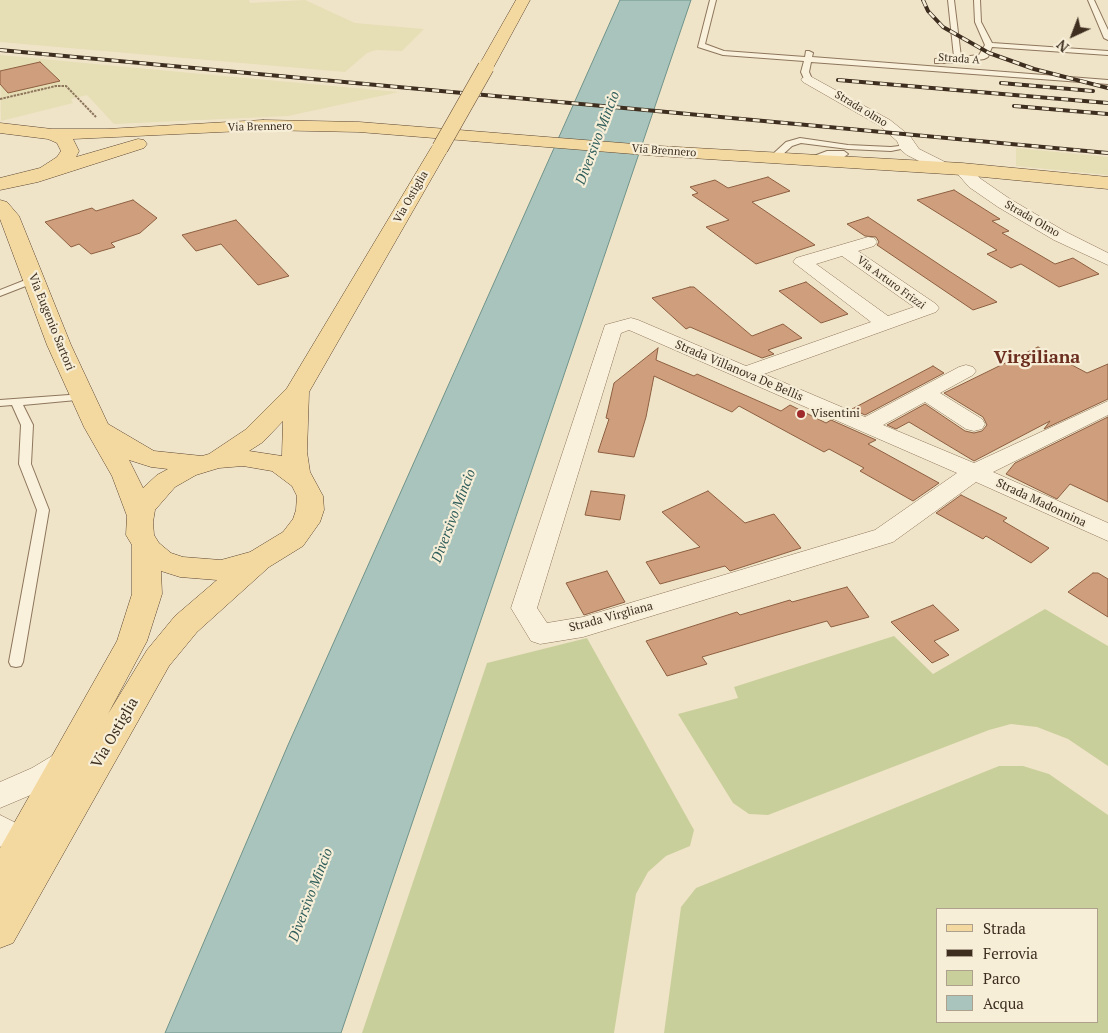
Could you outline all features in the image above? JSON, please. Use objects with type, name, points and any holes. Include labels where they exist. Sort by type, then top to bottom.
[{"type":"main road","name":"Via Ostiglia","points":[[211,462],[254,436],[297,392],[440,148],[523,0]]},
{"type":"main road","name":"Via Brennero","points":[[0,128],[52,134],[107,134],[263,125],[359,127],[530,139],[659,151],[953,168],[1108,184]]},
{"type":"main road","name":"Via Brennero","points":[[0,184],[47,172],[129,146],[220,128]]},
{"type":"main road","name":"Via Eugenio Sartori","points":[[52,134],[64,140],[70,151],[64,161],[20,193],[4,211],[58,345],[97,427],[125,476],[140,515]]},
{"type":"main road","name":"Via Ostiglia","points":[[296,474],[294,452],[297,392]]},
{"type":"main road","points":[[97,427],[137,454],[151,459],[211,462]]},
{"type":"main road","points":[[243,458],[279,464],[296,474],[304,482],[310,496],[310,510],[306,522],[288,544],[259,560],[221,570],[190,569],[161,560],[146,546],[140,535],[140,515],[149,497],[166,481],[187,469],[211,462],[243,458]]},
{"type":"main road","points":[[0,883],[9,839],[49,794],[125,654],[140,621],[147,594],[146,546]]},
{"type":"main road","name":"Via Ostiglia","points":[[0,930],[158,658],[186,624],[259,560]]},
{"type":"main road","points":[[0,911],[54,816],[56,810],[55,801],[49,794]]},
{"type":"street","name":"Strada olmo","points":[[808,79],[885,123],[904,139],[907,147],[906,157],[920,166]]},
{"type":"street","name":"Strada olmo","points":[[907,147],[927,160],[953,168]]},
{"type":"street","name":"Strada Olmo","points":[[953,168],[1004,203],[1060,236],[1108,260]]},
{"type":"street","name":"Via Arturo Frizzi","points":[[868,242],[794,265],[886,324]]},
{"type":"street","name":"Via Arturo Frizzi","points":[[746,373],[929,308],[844,249]]},
{"type":"street","name":"Strada Villanova De Bellis","points":[[612,329],[631,324],[974,472]]},
{"type":"street","name":"Strada Virgliana","points":[[612,329],[524,608],[540,634],[583,627],[884,536],[974,472]]},
{"type":"street","points":[[866,425],[966,371]]},
{"type":"street","points":[[925,393],[974,424]]},
{"type":"street","points":[[974,472],[1108,407]]},
{"type":"street","name":"Strada Madonnina","points":[[974,472],[1108,533]]},
{"type":"street","points":[[3,794],[42,777],[67,761]]},
{"type":"street","points":[[3,794],[32,791],[49,794]]},
{"type":"lane","name":"Strada A","points":[[713,0],[701,45],[723,52],[1108,82]]},
{"type":"lane","points":[[951,0],[958,61]]},
{"type":"lane","points":[[938,61],[958,61],[981,57],[985,54],[989,45],[978,22],[977,0]]},
{"type":"lane","points":[[1091,0],[1108,38]]},
{"type":"lane","points":[[1096,11],[1108,12]]},
{"type":"lane","points":[[989,45],[1108,53]]},
{"type":"lane","points":[[808,79],[805,72],[808,54],[812,52],[1108,74]]},
{"type":"lane","points":[[770,157],[777,155],[788,144],[800,140],[848,147],[891,149],[907,147]]},
{"type":"lane","points":[[810,159],[831,153],[889,155],[907,147]]},
{"type":"lane","points":[[0,293],[33,280]]},
{"type":"lane","points":[[0,403],[83,397]]},
{"type":"lane","points":[[16,402],[27,424],[25,464],[43,510],[16,662]]},
{"type":"path","points":[[0,99],[56,86],[66,86],[102,124],[107,134]]},
{"type":"shaded area","points":[[0,0],[249,0],[250,3],[305,0],[355,23],[424,29],[402,51],[376,50],[367,53],[345,72],[0,42]]},
{"type":"shaded area","points":[[0,55],[399,92],[288,116],[114,124],[87,95],[71,99],[73,103],[1,121]]},
{"type":"shaded area","points":[[1016,148],[1108,157],[1108,175],[1016,166]]},
{"type":"green space","points":[[1045,609],[1108,646],[1108,766],[1068,739],[1037,727],[1011,724],[989,730],[768,815],[749,814],[733,803],[678,714],[738,698],[734,687],[894,636],[933,674]]},
{"type":"green space","points":[[587,638],[694,830],[690,846],[666,856],[648,872],[636,894],[614,1033],[362,1033],[487,663]]},
{"type":"green space","points":[[999,766],[1023,766],[1049,774],[1108,815],[1108,1033],[664,1033],[681,907],[696,888]]},
{"type":"water","name":"Diversivo Mincio","points":[[620,0],[691,0],[341,1033],[165,1033],[288,745]]},
{"type":"building","points":[[40,62],[60,81],[8,93],[0,84],[0,71]]},
{"type":"building","points":[[768,177],[790,191],[752,202],[815,245],[756,264],[706,227],[729,220],[692,195],[698,193],[690,187],[715,180],[728,188]]},
{"type":"building","points":[[954,190],[1000,219],[992,221],[1009,231],[1002,233],[1055,264],[1073,258],[1099,274],[1059,287],[1021,264],[1011,268],[987,254],[997,250],[917,200]]},
{"type":"building","points":[[133,200],[157,218],[140,233],[111,243],[115,247],[91,254],[79,244],[71,247],[45,222],[92,208],[96,211]]},
{"type":"building","points":[[868,217],[997,302],[973,310],[877,245],[879,242],[876,237],[865,236],[847,224]]},
{"type":"building","points":[[236,220],[289,276],[258,285],[221,244],[196,251],[182,235]]},
{"type":"building","points":[[806,282],[848,314],[821,323],[779,291]]},
{"type":"building","points":[[694,287],[752,336],[783,324],[802,338],[768,350],[774,354],[762,358],[690,327],[686,329],[652,298]]},
{"type":"building","points":[[1038,347],[1087,373],[1108,364],[1108,399],[1044,429],[1050,421],[974,461],[909,422],[896,429],[887,425],[925,404],[965,431],[974,433],[982,431],[987,425],[983,417],[944,393]]},
{"type":"building","points":[[658,348],[656,360],[694,376],[697,374],[781,411],[790,405],[826,423],[831,420],[876,440],[868,444],[939,483],[913,501],[860,471],[864,468],[829,449],[824,452],[739,406],[732,412],[654,376],[646,417],[634,457],[598,452],[609,419],[606,418],[614,383]]},
{"type":"building","points":[[933,366],[944,373],[865,415],[852,409]]},
{"type":"building","points":[[1108,417],[1108,502],[1070,484],[1057,499],[1006,474],[1015,463]]},
{"type":"building","points":[[591,491],[625,495],[620,520],[585,515]]},
{"type":"building","points":[[708,491],[745,523],[774,514],[801,548],[730,571],[725,566],[660,584],[646,562],[700,547],[662,512]]},
{"type":"building","points":[[961,495],[1007,518],[1003,521],[1049,548],[1031,563],[986,536],[983,539],[936,513]]},
{"type":"building","points":[[607,571],[625,602],[584,615],[566,583]]},
{"type":"building","points":[[1093,573],[1098,573],[1108,579],[1108,617],[1068,592]]},
{"type":"building","points":[[847,587],[869,617],[831,627],[827,621],[777,635],[702,657],[707,664],[667,676],[646,641],[737,612],[740,615],[790,600],[792,602]]},
{"type":"building","points":[[933,605],[959,630],[934,641],[949,655],[932,663],[891,622]]},
{"type":"railway","points":[[923,0],[928,11],[943,27],[989,53],[1034,69],[1108,88]]},
{"type":"railway","points":[[0,50],[1108,153]]},
{"type":"railway","points":[[838,80],[1108,103]]},
{"type":"railway","points":[[1001,83],[1093,91]]},
{"type":"railway","points":[[1014,106],[1108,114]]},
{"type":"place","name":"Visentini","points":[[801,414]]},
{"type":"district","name":"Virgiliana","points":[[1037,358]]}]
